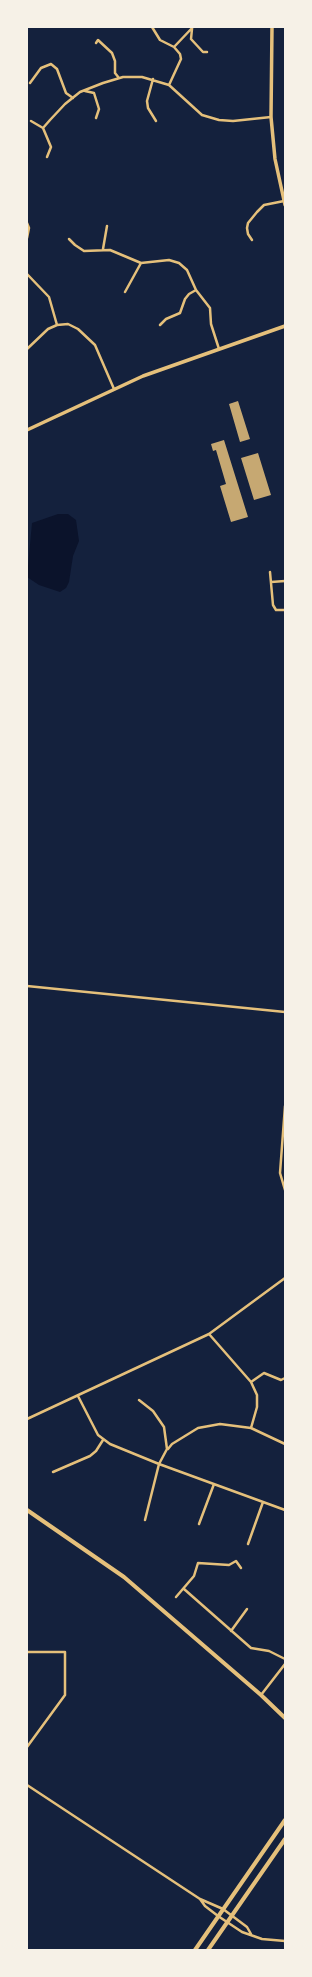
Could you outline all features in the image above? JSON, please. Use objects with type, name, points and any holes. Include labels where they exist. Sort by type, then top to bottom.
[{"type":"main road","points":[[27,1510],[124,1577],[261,1695],[285,1718]]},
{"type":"main road","points":[[195,1950],[285,1820]]},
{"type":"main road","points":[[208,1950],[285,1839]]},
{"type":"street","points":[[152,27],[160,40],[174,47],[180,54],[181,59],[168,85]]},
{"type":"street","points":[[252,240],[248,234],[248,223],[264,205],[285,203],[275,159],[272,117],[272,27]]},
{"type":"street","points":[[174,47],[192,28]]},
{"type":"street","points":[[192,28],[191,39],[203,52],[207,52]]},
{"type":"street","points":[[96,43],[98,40],[112,53],[115,61],[115,73],[119,78]]},
{"type":"street","points":[[30,83],[41,68],[51,64],[56,69],[66,93],[73,98]]},
{"type":"street","points":[[43,128],[64,104],[73,98],[84,91],[119,78],[142,77],[153,79],[168,85],[202,114],[219,120],[234,121],[272,117]]},
{"type":"street","points":[[153,79],[147,101],[148,108],[156,121]]},
{"type":"street","points":[[84,91],[94,93],[99,109],[96,118]]},
{"type":"street","points":[[31,121],[43,128],[51,146],[47,156]]},
{"type":"street","points":[[27,223],[29,228],[27,238]]},
{"type":"street","points":[[103,249],[107,226]]},
{"type":"street","points":[[69,239],[80,250],[103,249],[118,252],[141,263],[169,260],[179,263],[187,270],[196,290],[210,308],[211,324],[219,349]]},
{"type":"street","points":[[125,292],[141,263]]},
{"type":"street","points":[[27,274],[49,297],[57,325]]},
{"type":"street","points":[[160,325],[166,319],[180,313],[185,299],[189,294],[196,290]]},
{"type":"street","points":[[27,349],[48,329],[57,325],[68,324],[78,329],[95,345],[114,388]]},
{"type":"street","points":[[27,430],[114,388],[285,326]]},
{"type":"street","points":[[270,572],[273,605],[279,611],[285,610]]},
{"type":"street","points":[[271,582],[285,581]]},
{"type":"street","points":[[27,986],[285,1012]]},
{"type":"street","points":[[285,1106],[280,1173],[285,1190]]},
{"type":"street","points":[[27,1420],[209,1334],[285,1278]]},
{"type":"street","points":[[209,1334],[251,1382],[257,1395],[257,1407],[251,1428]]},
{"type":"street","points":[[251,1382],[264,1373],[280,1380],[285,1378]]},
{"type":"street","points":[[78,1396],[98,1435],[120,1449],[285,1510]]},
{"type":"street","points":[[139,1400],[153,1411],[164,1427],[167,1449]]},
{"type":"street","points":[[145,1520],[159,1464],[167,1449],[172,1444],[198,1428],[207,1425],[220,1424],[251,1428],[285,1444]]},
{"type":"street","points":[[53,1472],[90,1456],[96,1451],[104,1440]]},
{"type":"street","points":[[199,1524],[214,1484]]},
{"type":"street","points":[[248,1544],[263,1502]]},
{"type":"street","points":[[176,1597],[194,1576],[198,1563],[229,1565],[236,1561],[241,1568]]},
{"type":"street","points":[[184,1589],[251,1648],[269,1651],[285,1659]]},
{"type":"street","points":[[231,1631],[247,1609]]},
{"type":"street","points":[[27,1652],[65,1652],[65,1695],[27,1747]]},
{"type":"street","points":[[261,1695],[285,1664]]},
{"type":"street","points":[[27,1785],[200,1899],[223,1910],[247,1927],[251,1934]]},
{"type":"street","points":[[200,1899],[205,1906],[242,1932],[262,1938],[285,1940]]},
{"type":"water","points":[[58,514],[68,514],[76,520],[79,541],[73,556],[69,582],[66,588],[60,592],[39,585],[27,577],[32,523]]},
{"type":"building","points":[[238,401],[250,439],[240,442],[229,404]]},
{"type":"building","points":[[224,440],[248,517],[231,522],[220,486],[226,484],[216,450],[213,451],[211,444]]},
{"type":"building","points":[[258,453],[271,495],[254,500],[241,458]]}]
